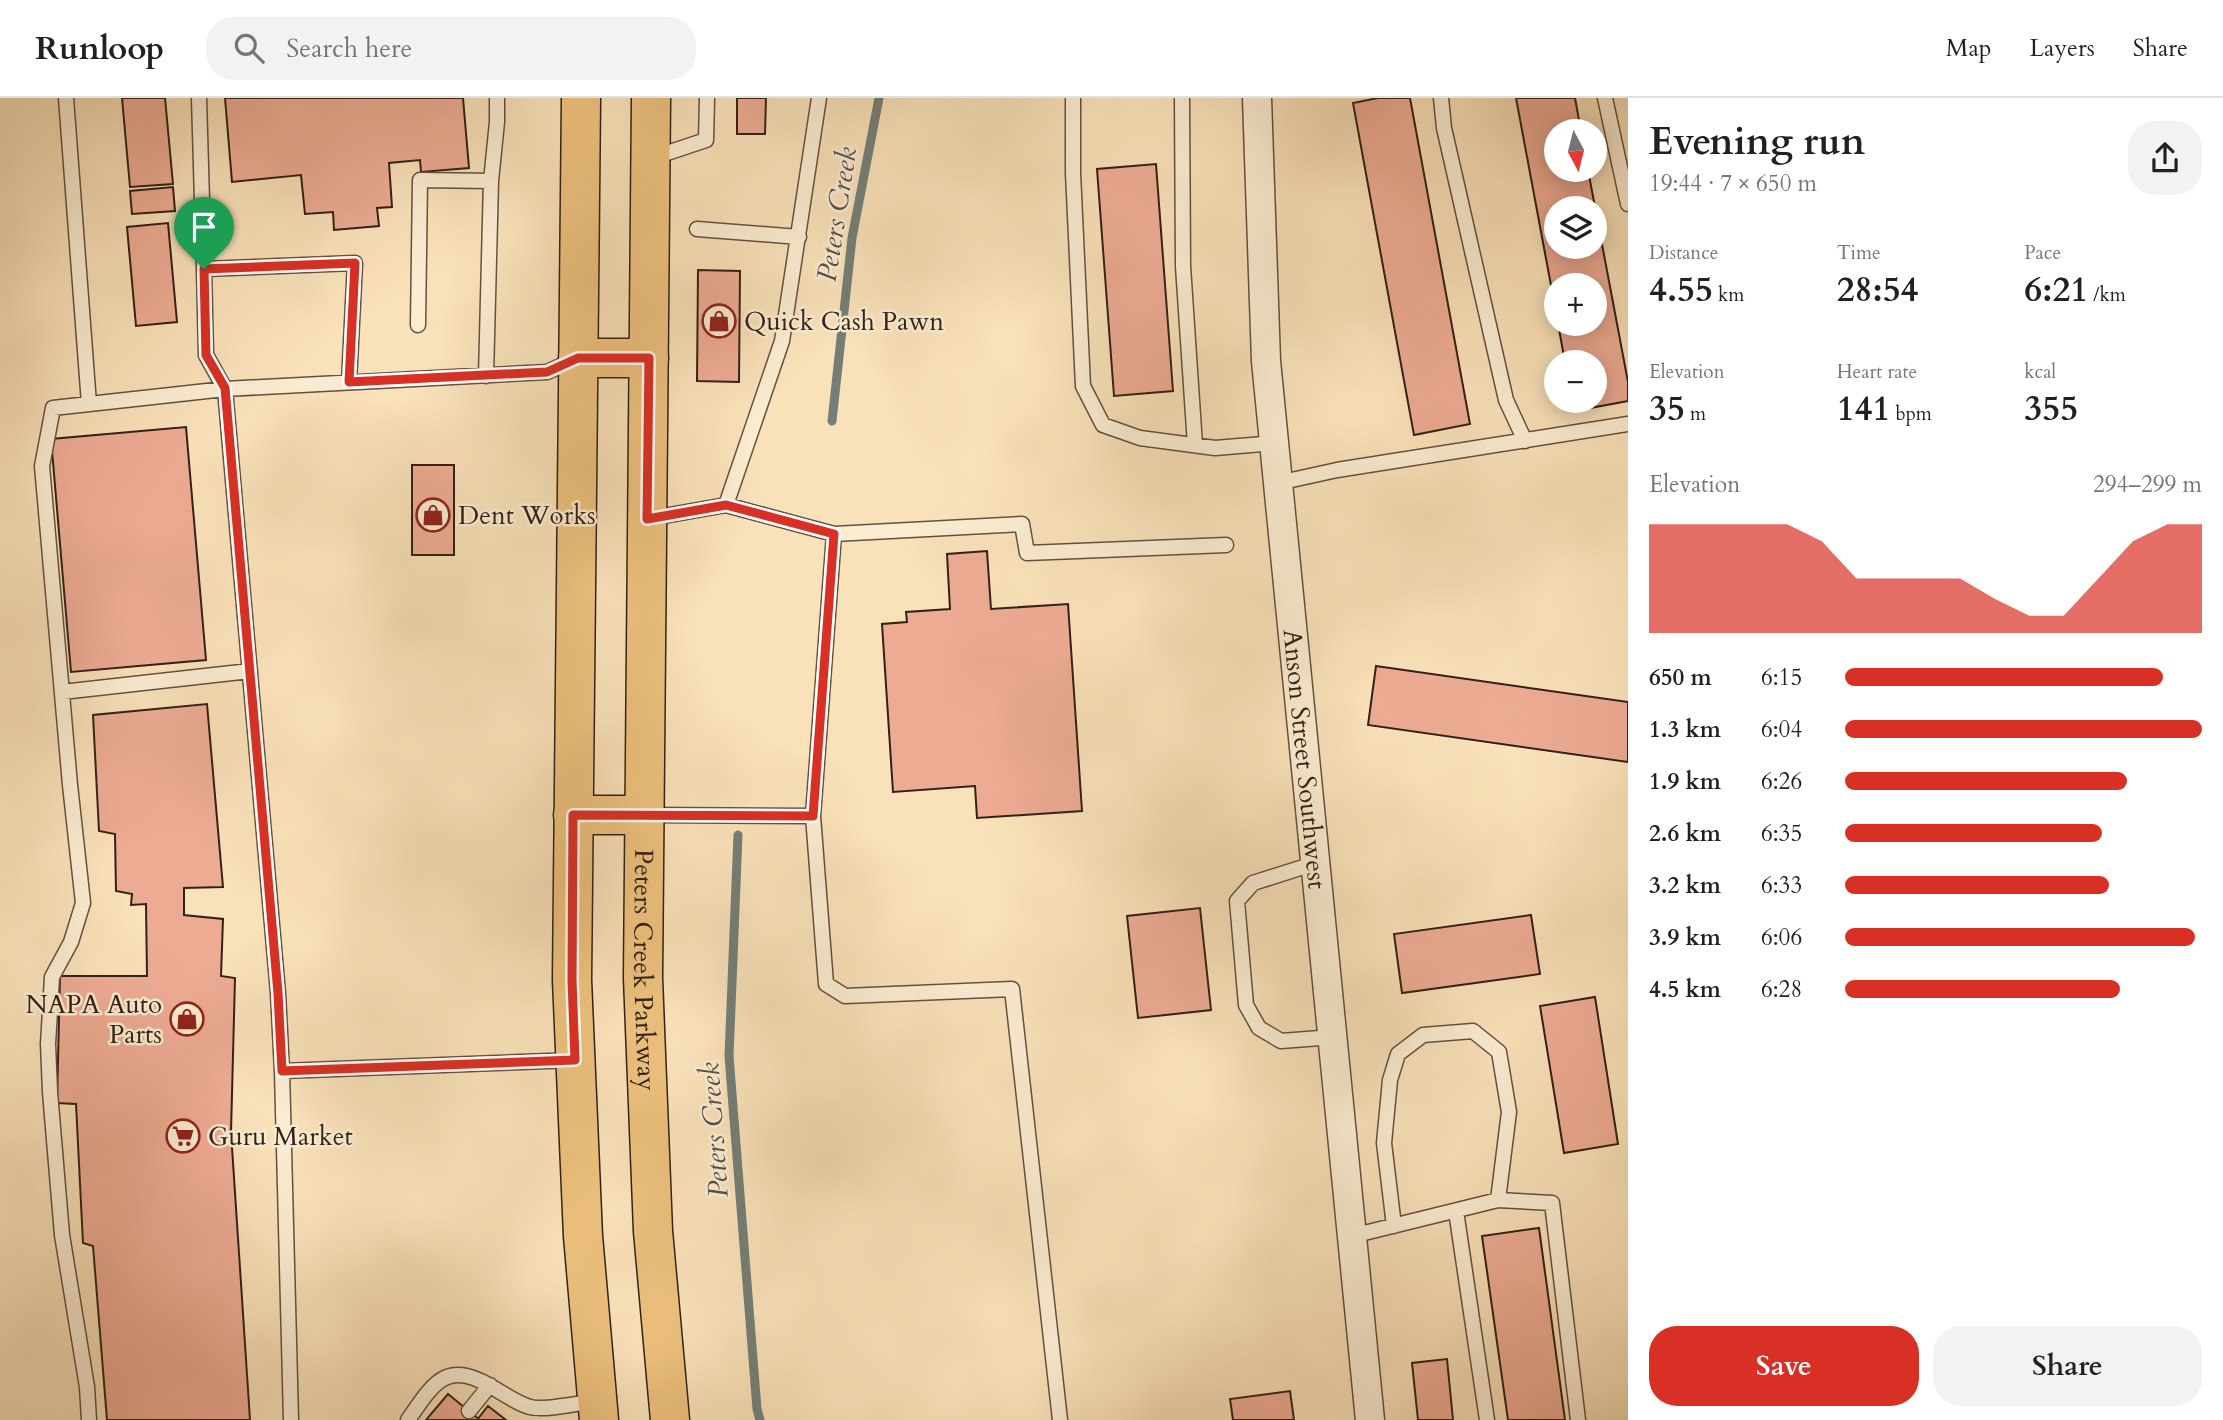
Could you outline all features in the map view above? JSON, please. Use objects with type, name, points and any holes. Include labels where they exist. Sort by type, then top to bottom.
[{"type":"main road","points":[[581,98],[572,967],[583,1236],[597,1410]]},
{"type":"main road","name":"Peters Creek Parkway","points":[[651,98],[643,978],[659,1312],[670,1420]]},
{"type":"main road","points":[[578,358],[649,358]]},
{"type":"main road","points":[[573,815],[644,815]]},
{"type":"street","name":"Anson Street Southwest","points":[[1257,98],[1266,361],[1370,1420]]},
{"type":"lane","points":[[66,98],[89,404]]},
{"type":"lane","points":[[199,98],[206,355],[225,388],[278,993],[291,1420]]},
{"type":"lane","points":[[486,376],[491,181],[497,98]]},
{"type":"lane","points":[[651,159],[706,140],[707,98]]},
{"type":"lane","points":[[726,505],[782,341],[819,98]]},
{"type":"lane","points":[[1073,98],[1073,173],[1083,386],[1103,425],[1140,438],[1215,448],[1274,443]]},
{"type":"lane","points":[[1182,98],[1183,266],[1195,445]]},
{"type":"lane","points":[[1441,98],[1444,128],[1506,400],[1525,441]]},
{"type":"lane","points":[[1605,98],[1628,204]]},
{"type":"lane","points":[[418,325],[420,180],[491,181]]},
{"type":"lane","points":[[697,229],[799,237]]},
{"type":"lane","points":[[204,269],[355,263],[349,382]]},
{"type":"lane","points":[[89,1420],[87,1387],[62,1235],[48,1044],[52,977],[71,942],[83,902],[42,466],[53,408],[225,388],[547,372],[578,358]]},
{"type":"lane","points":[[1278,484],[1338,470],[1628,424]]},
{"type":"lane","points":[[647,519],[726,505],[834,534],[1023,524],[1027,553],[1226,545]]},
{"type":"lane","points":[[834,534],[813,816],[826,984],[845,996],[1013,989],[1060,1420]]},
{"type":"lane","points":[[62,692],[250,671]]},
{"type":"lane","points":[[644,815],[813,816]]},
{"type":"lane","points":[[1316,863],[1253,883],[1237,901],[1246,1005],[1259,1028],[1281,1041],[1333,1037]]},
{"type":"lane","points":[[1394,1226],[1384,1143],[1390,1080],[1398,1054],[1423,1035],[1473,1031],[1499,1052],[1509,1112],[1498,1200]]},
{"type":"lane","points":[[282,1071],[575,1060]]},
{"type":"lane","points":[[1352,1236],[1498,1200],[1552,1203],[1578,1420]]},
{"type":"lane","points":[[1456,1211],[1487,1420]]},
{"type":"lane","points":[[408,1420],[435,1382],[457,1374],[477,1378],[490,1385],[530,1416],[597,1410]]},
{"type":"lane","points":[[469,1411],[490,1385]]},
{"type":"building","points":[[122,98],[165,98],[173,184],[130,187]]},
{"type":"building","points":[[225,98],[463,98],[469,168],[421,172],[420,160],[389,163],[392,207],[377,208],[379,226],[334,230],[333,212],[305,214],[301,175],[232,182]]},
{"type":"building","points":[[737,98],[766,98],[765,134],[737,134]]},
{"type":"building","points":[[1378,98],[1410,98],[1470,424],[1414,435],[1353,103]]},
{"type":"building","points":[[1516,98],[1575,98],[1579,119],[1544,119],[1544,182],[1590,182],[1593,196],[1544,196],[1544,248]]},
{"type":"building","points":[[1156,164],[1173,391],[1114,396],[1097,169]]},
{"type":"building","points":[[173,187],[175,211],[132,214],[130,191]]},
{"type":"building","points":[[168,223],[177,322],[136,326],[127,227]]},
{"type":"building","points":[[1546,259],[1605,259],[1628,382],[1628,401],[1607,405],[1607,350],[1563,350],[1560,336],[1607,336],[1607,273],[1549,273]]},
{"type":"building","points":[[698,270],[740,271],[739,382],[697,381]]},
{"type":"building","points":[[186,427],[206,660],[71,672],[51,439]]},
{"type":"building","points":[[412,465],[454,465],[454,555],[412,555]]},
{"type":"building","points":[[987,551],[991,609],[1068,604],[1082,811],[977,818],[975,786],[893,792],[882,624],[907,622],[906,612],[950,609],[947,554]]},
{"type":"building","points":[[1376,666],[1628,702],[1628,762],[1368,725]]},
{"type":"building","points":[[207,704],[223,887],[184,888],[184,915],[223,919],[221,976],[235,978],[231,1132],[250,1420],[107,1420],[93,1246],[83,1243],[76,1104],[57,1103],[60,976],[147,976],[146,904],[131,905],[132,894],[116,891],[115,834],[99,831],[93,715]]},
{"type":"building","points":[[1200,908],[1211,1010],[1138,1018],[1127,916]]},
{"type":"building","points":[[1531,915],[1540,974],[1402,993],[1394,934]]},
{"type":"building","points":[[1595,997],[1618,1144],[1564,1153],[1540,1006]]},
{"type":"building","points":[[1539,1228],[1565,1420],[1508,1420],[1482,1236]]},
{"type":"building","points":[[1447,1359],[1453,1420],[1418,1420],[1412,1363]]},
{"type":"building","points":[[1290,1391],[1294,1420],[1233,1420],[1230,1399]]},
{"type":"building","points":[[448,1394],[480,1420],[426,1420]]},
{"type":"building","points":[[488,1406],[506,1420],[477,1420]]},
{"type":"waterway","name":"Peters Creek","points":[[832,421],[852,238],[879,98]]},
{"type":"waterway","name":"Peters Creek","points":[[738,835],[729,1056],[760,1420]]},
{"type":"place","name":"Quick Cash Pawn","points":[[719,321]]},
{"type":"place","name":"Dent Works","points":[[433,515]]},
{"type":"place","name":"NAPA Auto Parts","points":[[187,1019]]},
{"type":"place","name":"Guru Market","points":[[183,1136]]},
{"type":"route","points":[[355,263],[349,382],[547,372],[578,358],[649,358],[647,519],[726,505],[834,534],[813,816],[573,815],[572,980],[575,1060],[282,1071],[278,993],[225,388],[206,355],[204,269],[355,263]]}]
